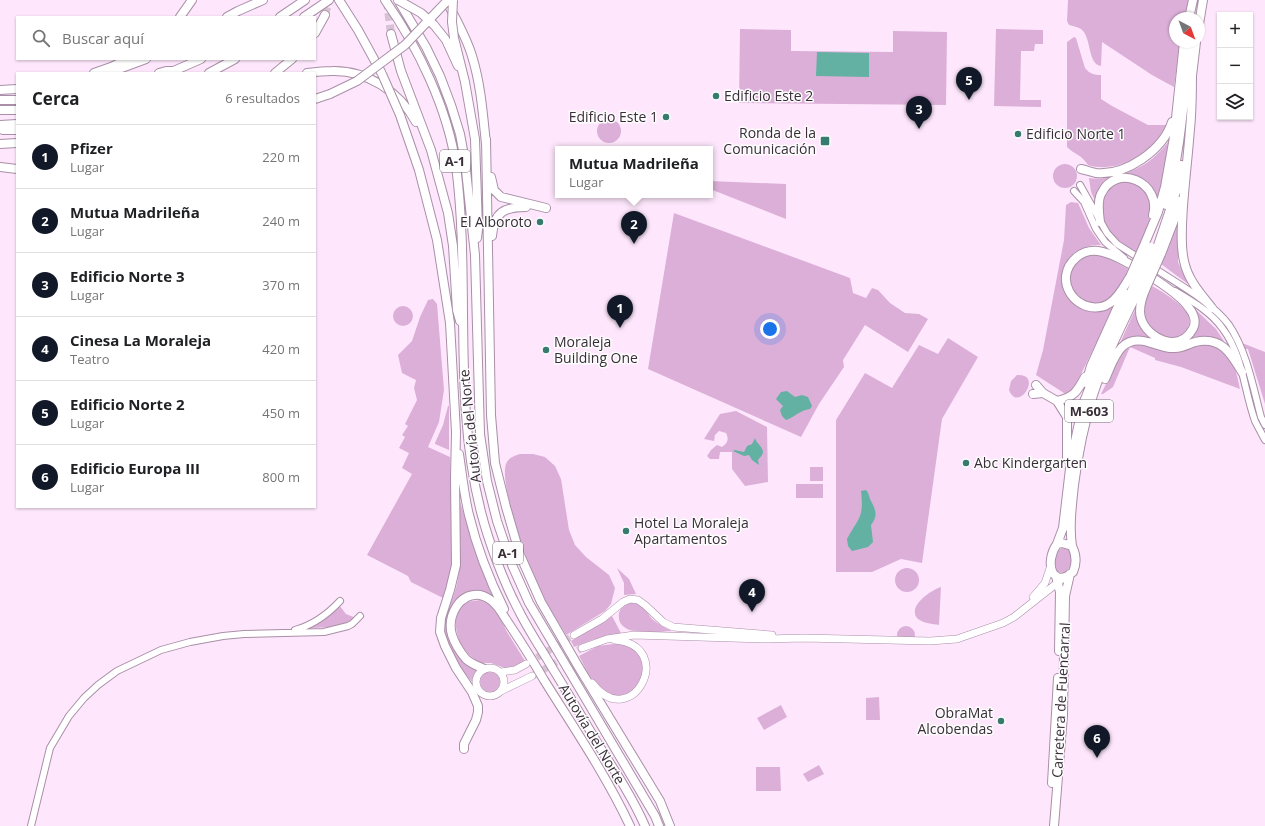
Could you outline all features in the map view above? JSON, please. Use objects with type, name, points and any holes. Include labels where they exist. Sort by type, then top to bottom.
[{"type":"highway","points":[[181,16],[192,0]]},
{"type":"highway","points":[[229,16],[264,0]]},
{"type":"highway","points":[[281,16],[305,0]]},
{"type":"highway","points":[[306,16],[329,0]]},
{"type":"highway","points":[[339,0],[358,30],[382,74],[400,116],[420,170],[442,267],[450,324],[456,432],[456,566],[441,618],[440,632],[448,654],[472,692],[478,706],[476,720],[464,744],[464,749]]},
{"type":"highway","name":"Autovía del Norte","points":[[384,0],[406,32],[430,81],[450,139],[456,165],[462,252],[463,337],[467,413],[472,463],[481,512],[497,561],[518,610],[628,792],[644,824]]},
{"type":"highway","points":[[398,0],[421,13],[434,25],[446,40],[465,82]]},
{"type":"highway","name":"Autovía del Norte","points":[[398,0],[426,47],[440,76],[460,134],[465,161],[475,255],[480,434],[487,481],[496,521],[512,565],[529,603],[656,816],[659,826]]},
{"type":"highway","points":[[316,99],[330,94],[357,81],[381,64],[405,45],[447,0],[472,56],[481,94],[491,184],[497,194],[505,199],[546,208],[513,207],[500,214],[495,220],[492,230],[489,264]]},
{"type":"highway","points":[[453,0],[452,22],[454,38],[465,82],[475,139],[478,229],[475,255]]},
{"type":"highway","points":[[1190,12],[1193,0]]},
{"type":"highway","points":[[1194,12],[1197,0]]},
{"type":"highway","points":[[1201,12],[1203,0]]},
{"type":"highway","points":[[316,31],[325,15]]},
{"type":"highway","points":[[391,34],[401,71],[431,150],[448,213],[453,246],[457,310],[463,337]]},
{"type":"highway","points":[[1153,249],[1158,212],[1165,187],[1174,137],[1183,48]]},
{"type":"highway","name":"M-603","points":[[1153,249],[1171,188],[1189,48]]},
{"type":"highway","name":"M-603","points":[[1050,568],[1051,555],[1063,528],[1071,460],[1099,364],[1138,283],[1177,189],[1182,160],[1195,48]]},
{"type":"highway","points":[[97,72],[126,60]]},
{"type":"highway","points":[[111,72],[143,60]]},
{"type":"highway","points":[[172,72],[199,60]]},
{"type":"highway","points":[[211,72],[233,60]]},
{"type":"highway","points":[[276,72],[291,60]]},
{"type":"highway","points":[[316,72],[333,70],[362,75],[392,92],[405,104],[416,121],[440,180]]},
{"type":"highway","points":[[1192,71],[1191,127],[1182,219],[1184,260],[1188,275],[1212,308]]},
{"type":"highway","points":[[0,90],[16,89]]},
{"type":"highway","points":[[0,100],[16,100]]},
{"type":"highway","points":[[0,110],[16,110]]},
{"type":"highway","points":[[1081,168],[1097,173],[1114,171],[1133,165],[1150,154],[1162,142],[1170,129],[1176,112]]},
{"type":"highway","points":[[0,125],[16,124]]},
{"type":"highway","points":[[0,130],[16,130]]},
{"type":"highway","points":[[486,139],[491,416],[495,429],[506,507],[520,554],[541,602],[660,801],[670,826]]},
{"type":"highway","points":[[0,144],[16,143]]},
{"type":"highway","points":[[0,167],[16,169]]},
{"type":"highway","points":[[1100,222],[1100,195],[1107,185],[1117,179],[1127,178],[1138,180],[1146,186],[1152,194],[1154,204],[1153,249]]},
{"type":"highway","points":[[1057,401],[1072,397],[1077,392],[1138,283],[1153,249],[1176,215],[1185,178]]},
{"type":"highway","points":[[433,225],[437,265]]},
{"type":"highway","points":[[1089,251],[1098,251],[1111,254],[1149,275],[1183,300],[1194,316],[1195,324],[1193,330],[1188,336],[1179,342],[1169,342],[1161,340],[1150,332],[1141,318],[1138,283],[1118,296],[1109,304],[1098,308],[1087,307],[1078,302],[1071,294],[1067,286],[1066,276],[1069,266],[1081,254],[1089,251]]},
{"type":"highway","points":[[1087,403],[1099,392],[1120,348],[1130,342],[1140,340],[1165,348],[1176,348],[1196,342],[1210,341],[1218,343],[1226,348],[1233,356],[1242,372]]},
{"type":"highway","points":[[1087,403],[1084,387],[1091,366]]},
{"type":"highway","points":[[1036,385],[1044,393],[1057,401],[1066,417],[1067,488]]},
{"type":"highway","points":[[1033,394],[1044,393]]},
{"type":"highway","name":"M-603","points":[[1068,576],[1075,567],[1076,559],[1075,551],[1072,546],[1070,515],[1078,453],[1087,403]]},
{"type":"highway","points":[[456,432],[468,514],[479,551],[492,586],[521,642]]},
{"type":"highway","points":[[1057,544],[1062,543],[1072,546]]},
{"type":"highway","points":[[1050,568],[1057,579],[1068,576]]},
{"type":"highway","name":"Carretera de Fuencarral","points":[[1054,826],[1063,715],[1065,596],[1068,576]]},
{"type":"highway","name":"Carretera de Fuencarral","points":[[1050,826],[1059,668],[1060,598],[1057,579]]},
{"type":"highway","points":[[484,668],[466,660],[458,648],[452,634],[451,622],[453,611],[464,598],[470,596],[480,595],[495,603],[603,774],[630,826]]},
{"type":"highway","points":[[448,654],[462,674],[476,686]]},
{"type":"highway","points":[[656,816],[663,826]]},
{"type":"main road","points":[[987,629],[1018,610],[1036,594],[1045,583],[1050,568]]},
{"type":"main road","points":[[582,648],[607,640],[634,635],[767,639],[804,638],[930,641],[957,639],[1003,623],[1014,617],[1057,579]]},
{"type":"main road","points":[[574,635],[602,619],[620,604],[630,600],[638,600],[663,622],[673,627],[740,631],[804,638]]},
{"type":"main road","points":[[578,666],[597,690],[604,696],[612,699],[621,699],[637,691],[643,683],[646,674],[646,663],[641,653],[635,645],[624,641],[607,640]]},
{"type":"main road","points":[[501,672],[515,670],[526,664]]},
{"type":"main road","points":[[501,691],[505,682],[501,672],[490,667],[484,668],[476,679],[476,686],[485,696],[496,695],[501,691],[532,676]]},
{"type":"street","points":[[1080,185],[1107,234],[1117,244],[1212,308],[1229,325],[1246,362],[1261,417],[1265,425]]},
{"type":"street","points":[[1074,191],[1084,202],[1096,229],[1105,242],[1119,254],[1149,275],[1191,300],[1209,314],[1223,328],[1235,350],[1255,421],[1265,440]]},
{"type":"street","points":[[286,632],[304,627],[321,618],[340,601]]},
{"type":"street","points":[[31,826],[50,748],[69,716],[84,698],[117,671],[161,650],[190,642],[224,636],[286,632],[324,632],[352,624],[360,616]]},
{"type":"shaded area","points":[[1068,0],[1189,0],[1185,12],[1169,12],[1169,48],[1179,48],[1174,87],[1152,75],[1102,42],[1101,66],[1097,64],[1091,56],[1087,38],[1084,33],[1080,28],[1069,25],[1067,21]]},
{"type":"shaded area","points":[[740,29],[791,30],[791,51],[893,52],[893,31],[947,32],[946,105],[739,103]]},
{"type":"shaded area","points":[[996,29],[1043,30],[1043,44],[1035,44],[1034,51],[1021,51],[1020,100],[1041,100],[1041,107],[994,106]]},
{"type":"shaded area","points":[[1074,37],[1076,38],[1085,68],[1092,74],[1101,75],[1101,99],[1148,125],[1166,125],[1162,136],[1153,146],[1136,158],[1117,165],[1097,167],[1088,165],[1083,159],[1067,147],[1067,42]]},
{"type":"shaded area","points":[[817,52],[869,53],[869,77],[816,76]]},
{"type":"shaded area","points":[[609,119],[617,123],[621,131],[617,139],[609,143],[601,139],[597,131],[601,123]]},
{"type":"shaded area","points":[[1168,142],[1165,167],[1158,201],[1152,186],[1143,178],[1125,174],[1119,175],[1132,171],[1147,163]]},
{"type":"shaded area","points":[[1065,164],[1073,168],[1077,176],[1073,184],[1065,188],[1057,184],[1053,176],[1057,168]]},
{"type":"shaded area","points":[[1117,176],[1108,180],[1101,186],[1095,201],[1091,192],[1089,178],[1097,179]]},
{"type":"shaded area","points":[[713,181],[786,184],[786,219],[713,190]]},
{"type":"shaded area","points":[[1129,181],[1138,184],[1147,192],[1151,209],[1150,218],[1144,237],[1136,253],[1111,233],[1104,220],[1103,212],[1104,197],[1107,191],[1119,182]]},
{"type":"shaded area","points":[[1071,202],[1078,203],[1089,228],[1101,245],[1089,246],[1074,253],[1066,264],[1062,276],[1065,289],[1072,300],[1083,308],[1098,310],[1116,304],[1073,390],[1067,395],[1036,375],[1043,350],[1064,240],[1066,205]]},
{"type":"shaded area","points":[[674,213],[850,278],[853,293],[866,298],[872,288],[878,290],[890,303],[905,313],[919,314],[928,319],[908,352],[865,325],[843,360],[844,367],[819,404],[801,437],[648,369]]},
{"type":"shaded area","points":[[1178,219],[1178,262],[1188,284],[1161,264]]},
{"type":"shaded area","points":[[1094,254],[1106,257],[1128,269],[1118,292],[1111,300],[1092,304],[1083,301],[1076,296],[1071,288],[1069,279],[1072,269],[1077,261]]},
{"type":"shaded area","points":[[1152,286],[1179,304],[1187,314],[1189,324],[1181,336],[1170,338],[1161,336],[1147,324],[1144,316],[1144,308],[1147,296]]},
{"type":"shaded area","points":[[433,299],[437,304],[444,390],[439,422],[428,447],[450,457],[453,565],[445,599],[411,582],[408,576],[367,555],[412,474],[402,468],[409,453],[399,448],[405,437],[402,435],[408,426],[405,424],[417,400],[414,388],[416,380],[402,373],[398,355],[412,341],[420,317],[428,300]]},
{"type":"shaded area","points":[[403,306],[410,309],[413,316],[410,323],[403,326],[396,323],[393,316],[396,309]]},
{"type":"shaded area","points":[[1135,310],[1139,325],[1148,338],[1119,345]]},
{"type":"shaded area","points":[[1196,310],[1216,329],[1224,341],[1208,337],[1190,340],[1198,326]]},
{"type":"shaded area","points":[[948,338],[978,357],[942,419],[922,563],[901,559],[872,572],[836,572],[836,420],[865,373],[892,388],[919,345],[938,354]]},
{"type":"shaded area","points":[[1132,343],[1211,344],[1224,352],[1232,362],[1237,374],[1240,389],[1181,367],[1155,360],[1155,358],[1130,347],[1113,387],[1101,394],[1124,348]]},
{"type":"shaded area","points":[[1242,343],[1265,352],[1265,404],[1248,349],[1245,349]]},
{"type":"shaded area","points":[[1017,375],[1025,376],[1029,385],[1023,395],[1018,398],[1013,396],[1009,390],[1011,381]]},
{"type":"shaded area","points":[[787,391],[795,397],[802,395],[808,397],[812,406],[810,409],[786,420],[782,416],[780,410],[783,406],[776,399],[781,392]]},
{"type":"shaded area","points":[[448,406],[449,450],[435,444],[443,425]]},
{"type":"shaded area","points":[[736,411],[767,427],[768,482],[745,486],[732,469],[732,452],[720,452],[719,459],[710,459],[707,456],[717,445],[722,447],[727,441],[726,433],[719,431],[715,435],[714,441],[704,439],[720,414]]},
{"type":"shaded area","points":[[755,438],[763,450],[762,455],[758,460],[759,465],[752,460],[749,455],[744,456],[733,451],[744,452],[747,446],[752,444]]},
{"type":"shaded area","points":[[520,454],[533,454],[545,457],[555,466],[561,479],[569,530],[575,545],[586,557],[609,575],[615,588],[611,604],[605,611],[566,635],[536,582],[515,523],[510,504],[506,488],[506,464],[510,458]]},
{"type":"shaded area","points":[[810,467],[823,467],[823,481],[810,481]]},
{"type":"shaded area","points":[[796,484],[823,484],[823,498],[796,498]]},
{"type":"shaded area","points":[[866,490],[876,513],[875,519],[871,525],[873,542],[868,547],[852,551],[848,546],[847,539],[860,517],[862,507],[861,491]]},
{"type":"shaded area","points":[[459,498],[477,557],[493,597],[485,593],[463,595],[448,630],[478,669],[474,674],[472,682],[451,652],[445,634],[446,616],[456,588],[459,573]]},
{"type":"shaded area","points":[[1062,548],[1069,550],[1071,556],[1070,566],[1064,573],[1058,572],[1055,562],[1057,553]]},
{"type":"shaded area","points":[[617,568],[629,579],[636,594],[624,595],[624,583]]},
{"type":"shaded area","points":[[907,568],[916,571],[919,580],[916,589],[907,592],[898,589],[895,580],[898,571]]},
{"type":"shaded area","points":[[941,587],[939,625],[918,619],[915,614],[917,604],[926,595]]},
{"type":"shaded area","points":[[480,600],[490,605],[500,618],[525,661],[515,666],[505,668],[491,663],[479,663],[465,650],[457,632],[456,618],[462,606],[467,602]]},
{"type":"shaded area","points":[[633,602],[642,607],[654,621],[672,631],[639,632],[630,630],[624,626],[620,621],[619,613],[623,607]]},
{"type":"shaded area","points":[[339,605],[346,614],[356,618],[349,624],[339,627],[309,628],[323,620]]},
{"type":"shaded area","points":[[612,616],[621,633],[592,640],[574,647],[571,641]]},
{"type":"shaded area","points":[[906,626],[912,629],[915,635],[912,641],[906,644],[900,641],[897,635],[900,629]]},
{"type":"shaded area","points":[[621,644],[632,647],[641,657],[643,667],[637,686],[620,696],[609,694],[598,687],[579,656],[598,646]]},
{"type":"shaded area","points":[[490,672],[497,675],[500,682],[497,689],[490,692],[483,689],[480,682],[483,675]]},
{"type":"shaded area","points":[[879,697],[880,720],[866,720],[866,698]]},
{"type":"shaded area","points":[[781,705],[787,717],[764,730],[757,718]]},
{"type":"shaded area","points":[[819,765],[824,774],[808,782],[803,774]]},
{"type":"shaded area","points":[[756,767],[780,767],[781,791],[756,791]]},
{"type":"tunnel","points":[[325,15],[329,0]]},
{"type":"tunnel","points":[[387,1],[391,34]]},
{"type":"tunnel","points":[[528,663],[574,635]]},
{"type":"tunnel","points":[[532,676],[582,648]]},
{"type":"place","name":"Edificio Este 2","points":[[716,96]]},
{"type":"place","name":"Edificio Norte 2","points":[[969,100]]},
{"type":"place","name":"Edificio Este 1","points":[[666,117]]},
{"type":"place","name":"Edificio Norte 3","points":[[919,129]]},
{"type":"place","name":"Edificio Norte 1","points":[[1018,134]]},
{"type":"place","name":"Ronda de la Comunicación","points":[[825,141]]},
{"type":"place","name":"El Alboroto","points":[[540,222]]},
{"type":"place","name":"Mutua Madrileña","points":[[634,244]]},
{"type":"place","name":"Pfizer","points":[[620,328]]},
{"type":"place","name":"Moraleja Building One","points":[[546,350]]},
{"type":"place","name":"Abc Kindergarten","points":[[966,463]]},
{"type":"place","name":"Hotel La Moraleja Apartamentos","points":[[626,531]]},
{"type":"place","name":"Cinesa La Moraleja","points":[[752,612]]},
{"type":"place","name":"ObraMat Alcobendas","points":[[1001,721]]},
{"type":"place","name":"Edificio Europa III","points":[[1097,758]]}]
